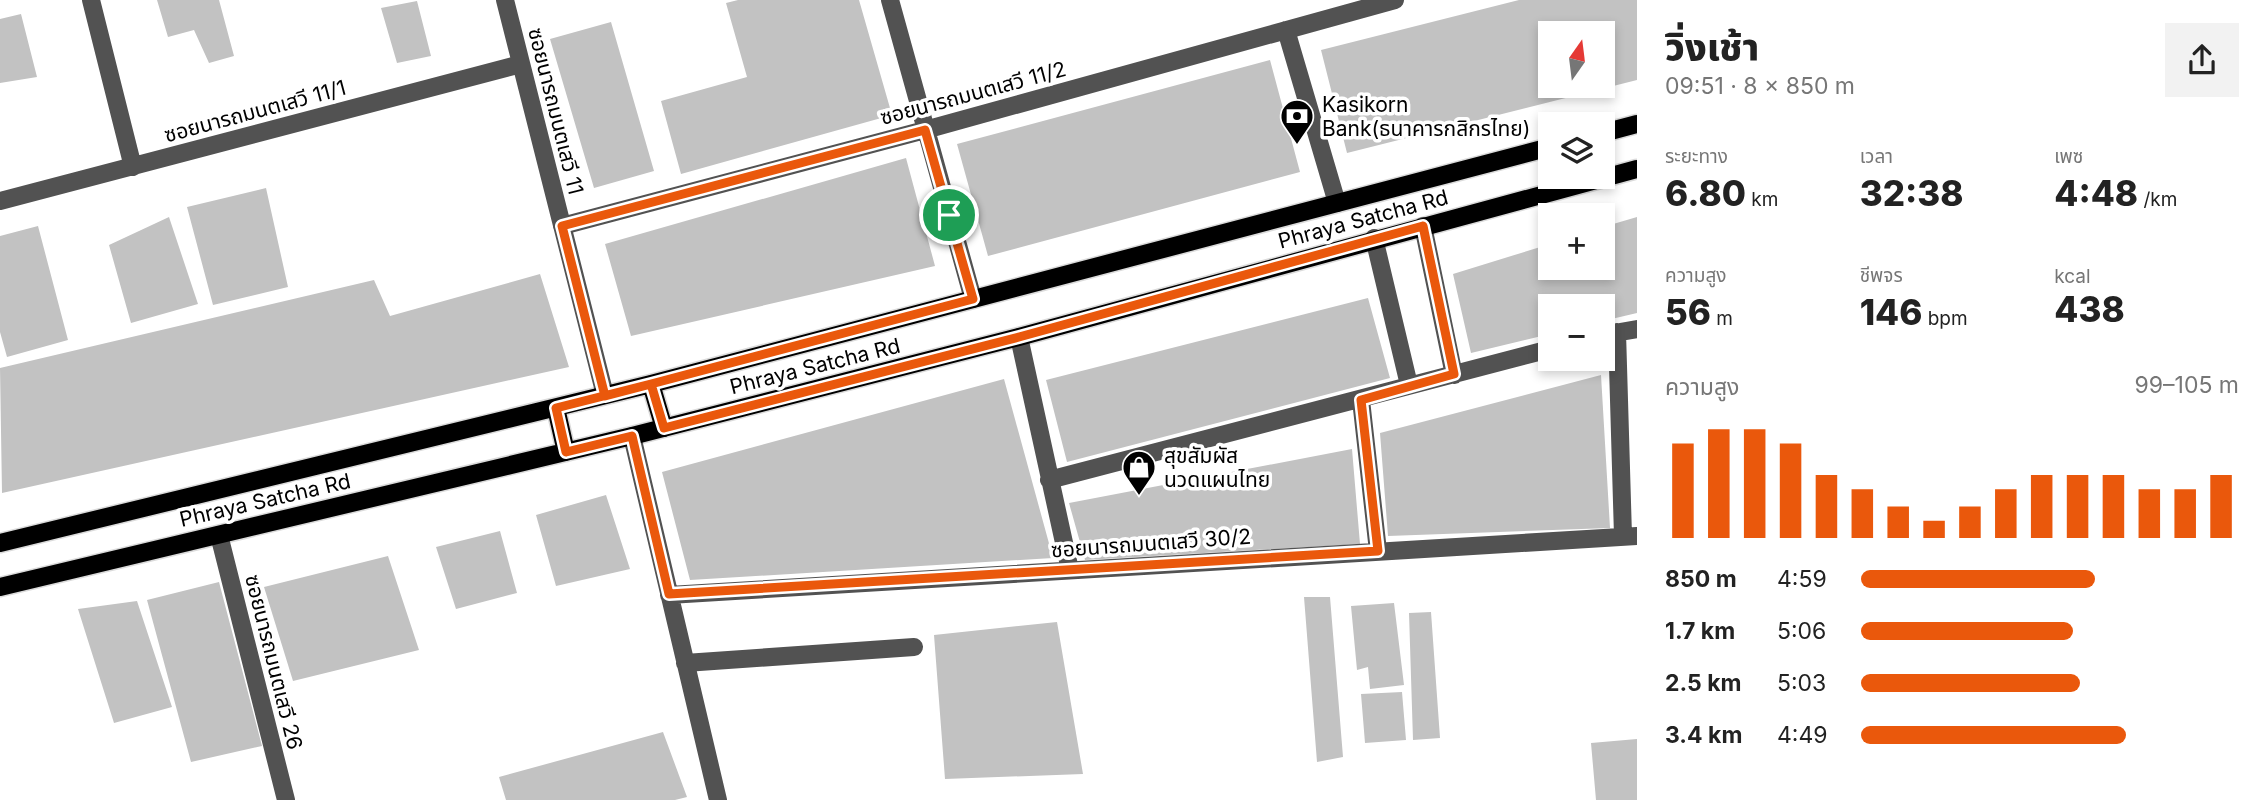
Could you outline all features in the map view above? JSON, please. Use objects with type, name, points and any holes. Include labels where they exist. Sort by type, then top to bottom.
[{"type":"main road","points":[[1615,130],[1637,124]]},
{"type":"main road","name":"Phraya Satcha Rd","points":[[0,543],[605,396],[1538,150]]},
{"type":"main road","name":"Phraya Satcha Rd","points":[[0,587],[664,428],[1019,337],[1374,238],[1637,169]]},
{"type":"main road","points":[[651,384],[664,428]]},
{"type":"main road","points":[[556,408],[566,452]]},
{"type":"street","points":[[91,0],[133,167]]},
{"type":"street","name":"ซอยนารถมนตเสวี 11","points":[[505,0],[605,396]]},
{"type":"street","points":[[890,0],[973,299]]},
{"type":"street","name":"ซอยนารถมนตเสวี 11/2","points":[[562,226],[925,130],[1395,0]]},
{"type":"street","points":[[1286,30],[1336,203]]},
{"type":"street","name":"ซอยนารถมนตเสวี 11/1","points":[[0,201],[521,64]]},
{"type":"street","points":[[1423,226],[1454,374]]},
{"type":"street","points":[[1374,238],[1409,385]]},
{"type":"street","points":[[1615,333],[1637,329]]},
{"type":"street","points":[[1019,337],[1070,570]]},
{"type":"street","points":[[1049,480],[1538,352]]},
{"type":"street","points":[[1614,371],[1630,536]]},
{"type":"street","points":[[1361,400],[1378,551]]},
{"type":"street","points":[[632,436],[718,800]]},
{"type":"street","name":"ซอยนารถมนตเสวี 26","points":[[219,535],[286,800]]},
{"type":"street","name":"ซอยนารถมนตเสวี 30/2","points":[[669,594],[1630,536]]},
{"type":"street","points":[[685,663],[914,647]]},
{"type":"building","points":[[157,0],[219,0],[234,56],[209,63],[194,30],[168,37]]},
{"type":"building","points":[[738,0],[859,0],[892,115],[681,174],[661,101],[747,77],[726,3]]},
{"type":"building","points":[[1519,0],[1637,0],[1637,80],[1615,86],[1615,21],[1538,21],[1538,98],[1565,98],[1347,153],[1321,50]]},
{"type":"building","points":[[417,1],[431,56],[397,63],[381,8]]},
{"type":"building","points":[[21,14],[37,77],[0,83],[0,19]]},
{"type":"building","points":[[611,22],[654,171],[594,188],[550,39]]},
{"type":"building","points":[[1270,60],[1300,172],[988,256],[957,144]]},
{"type":"building","points":[[906,158],[935,266],[631,336],[605,244]]},
{"type":"building","points":[[266,188],[288,287],[213,305],[187,207]]},
{"type":"building","points":[[169,217],[198,304],[131,323],[109,245]]},
{"type":"building","points":[[1637,217],[1637,313],[1615,318],[1615,294],[1538,294],[1538,337],[1471,353],[1453,274],[1538,248],[1538,280],[1615,280],[1615,223]]},
{"type":"building","points":[[38,226],[68,340],[7,357],[0,332],[0,236]]},
{"type":"building","points":[[540,274],[569,367],[2,493],[0,368],[374,280],[390,316]]},
{"type":"building","points":[[1368,298],[1390,378],[1067,462],[1046,380]]},
{"type":"building","points":[[1601,375],[1610,528],[1388,536],[1380,433]]},
{"type":"building","points":[[1004,379],[1053,558],[690,580],[662,472]]},
{"type":"building","points":[[1352,449],[1360,544],[1085,560],[1069,503]]},
{"type":"building","points":[[606,495],[630,569],[556,586],[536,515]]},
{"type":"building","points":[[500,531],[517,593],[456,609],[436,547]]},
{"type":"building","points":[[388,556],[419,650],[293,681],[264,587]]},
{"type":"building","points":[[219,582],[262,746],[191,762],[147,600]]},
{"type":"building","points":[[1304,597],[1330,597],[1343,757],[1317,762]]},
{"type":"building","points":[[137,601],[172,707],[114,723],[78,609]]},
{"type":"building","points":[[1394,603],[1404,685],[1370,689],[1368,667],[1357,670],[1351,606]]},
{"type":"building","points":[[1431,612],[1440,738],[1413,740],[1409,613]]},
{"type":"building","points":[[1057,622],[1083,774],[945,779],[934,635]]},
{"type":"building","points":[[1402,692],[1406,740],[1365,743],[1361,694]]},
{"type":"building","points":[[663,732],[687,797],[675,800],[506,800],[499,777]]},
{"type":"building","points":[[1637,739],[1637,800],[1596,800],[1591,743]]},
{"type":"place","name":"Kasikorn Bank(ธนาคารกสิกรไทย)","points":[[1297,146]]},
{"type":"place","name":"สุขสัมผัส นวดแผนไทย","points":[[1139,497]]},
{"type":"route","points":[[949,215],[925,130],[562,226],[605,396],[651,384],[664,428],[1019,337],[1423,226],[1454,374],[1361,400],[1378,551],[669,594],[632,436],[566,452],[556,408],[605,396],[651,384],[973,299],[949,215]]}]
